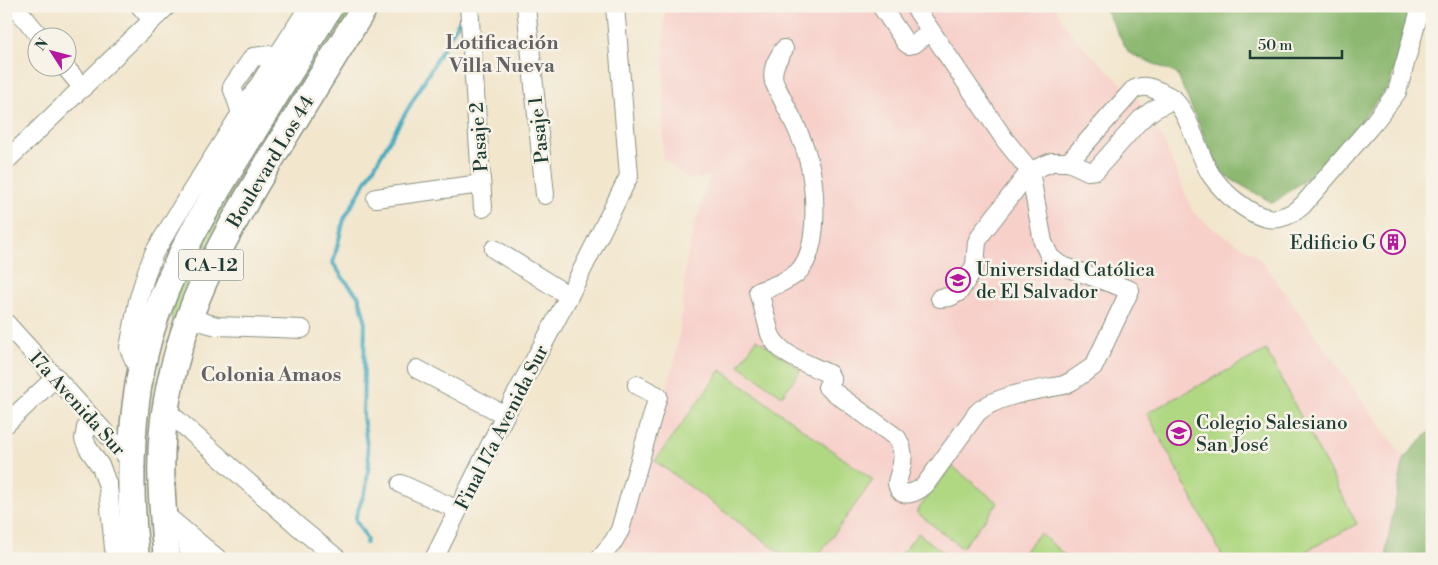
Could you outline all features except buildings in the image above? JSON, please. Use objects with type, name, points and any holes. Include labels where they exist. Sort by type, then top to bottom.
[{"type":"highway","name":"Boulevard Los 44","points":[[136,559],[130,460],[142,370],[149,338],[184,248],[209,203],[330,6]]},
{"type":"highway","name":"Boulevard Los 44","points":[[167,559],[162,513],[162,452],[166,405],[182,336],[205,276],[227,232],[365,6]]},
{"type":"highway","points":[[184,248],[183,266],[168,314],[168,322],[171,327],[178,329],[182,327],[189,317]]},
{"type":"highway","points":[[149,338],[161,333],[170,342],[162,384],[166,405]]},
{"type":"street","points":[[15,6],[33,28]]},
{"type":"street","points":[[140,6],[152,20]]},
{"type":"street","points":[[6,161],[167,6]]},
{"type":"street","points":[[142,370],[134,360],[129,348],[138,301],[159,243],[309,6]]},
{"type":"street","name":"Pasaje 2","points":[[469,6],[483,208]]},
{"type":"street","name":"Pasaje 1","points":[[526,6],[545,195]]},
{"type":"street","name":"Final 17a Avenida Sur","points":[[434,559],[505,415],[569,296],[628,176],[615,6]]},
{"type":"street","points":[[881,6],[909,45],[914,44],[931,30]]},
{"type":"street","points":[[784,49],[774,66],[772,74],[808,156],[814,201],[815,230],[809,254],[798,272],[777,285],[759,291],[770,334],[772,340],[782,350],[829,374],[832,380],[827,387],[897,438],[902,449],[903,461],[897,482],[900,490],[916,493],[925,485],[977,413],[988,404],[1064,385],[1094,366],[1130,290],[1060,265],[1052,260],[1042,242],[1030,171],[1004,140],[914,6]]},
{"type":"street","points":[[1069,162],[1133,90],[1140,86],[1150,86],[1174,99],[1211,174],[1226,193],[1258,217],[1270,220],[1292,215],[1302,206],[1397,92],[1420,6]]},
{"type":"street","points":[[74,78],[83,88]]},
{"type":"street","points":[[940,298],[950,297],[959,292],[975,265],[977,242],[982,233],[1030,171],[1052,162],[1069,162],[1088,171],[1096,170],[1140,120],[1153,110],[1174,99]]},
{"type":"street","points":[[376,198],[481,184]]},
{"type":"street","points":[[494,249],[569,296]]},
{"type":"street","points":[[189,317],[217,326],[302,328]]},
{"type":"street","name":"17a Avenida Sur","points":[[6,323],[130,460]]},
{"type":"street","points":[[417,368],[505,415]]},
{"type":"street","points":[[6,424],[56,378]]},
{"type":"street","points":[[599,559],[620,530],[658,396],[637,385]]},
{"type":"street","points":[[166,405],[300,528],[338,559]]},
{"type":"street","points":[[90,416],[84,439],[101,467],[108,486],[116,559]]},
{"type":"street","points":[[401,484],[458,510]]},
{"type":"street","points":[[162,513],[218,559]]},
{"type":"street","points":[[186,534],[190,559]]},
{"type":"shaded area","name":"Universidad Católica de El Salvador","points":[[666,6],[1055,6],[1063,22],[1076,39],[1143,105],[1163,140],[1193,212],[1212,228],[1261,260],[1404,458],[1387,545],[1387,559],[627,559],[633,552],[622,546],[674,363],[680,330],[686,262],[710,176],[688,180],[663,158],[664,23]]},
{"type":"green space","points":[[340,6],[358,6],[176,322],[171,318],[171,315],[186,269]]},
{"type":"green space","points":[[1103,6],[1411,6],[1390,84],[1328,163],[1273,203],[1220,173],[1177,74],[1129,53]]},
{"type":"green space","points":[[757,339],[801,370],[782,396],[739,365]]},
{"type":"green space","points":[[1266,350],[1357,524],[1291,559],[1224,559],[1147,413]]},
{"type":"green space","points":[[721,370],[873,480],[816,559],[789,559],[655,461]]},
{"type":"green space","points":[[1432,429],[1432,559],[1387,559],[1387,545],[1404,458]]},
{"type":"green space","points":[[952,466],[998,503],[962,548],[916,512]]},
{"type":"green space","points":[[918,533],[952,559],[898,559]]},
{"type":"green space","points":[[1040,533],[1069,559],[1018,559]]},
{"type":"waterway","points":[[366,543],[367,539],[356,521],[366,488],[369,461],[363,416],[365,319],[359,297],[333,263],[344,219],[463,14]]},
{"type":"place","name":"Edificio G","points":[[1393,242]]},
{"type":"place","name":"Universidad Católica de El Salvador","points":[[958,280]]},
{"type":"place","name":"Colegio Salesiano San José","points":[[1179,433]]},
{"type":"district","name":"Lotificación Villa Nueva","points":[[502,54]]},
{"type":"district","name":"Colonia Amaos","points":[[271,374]]}]
